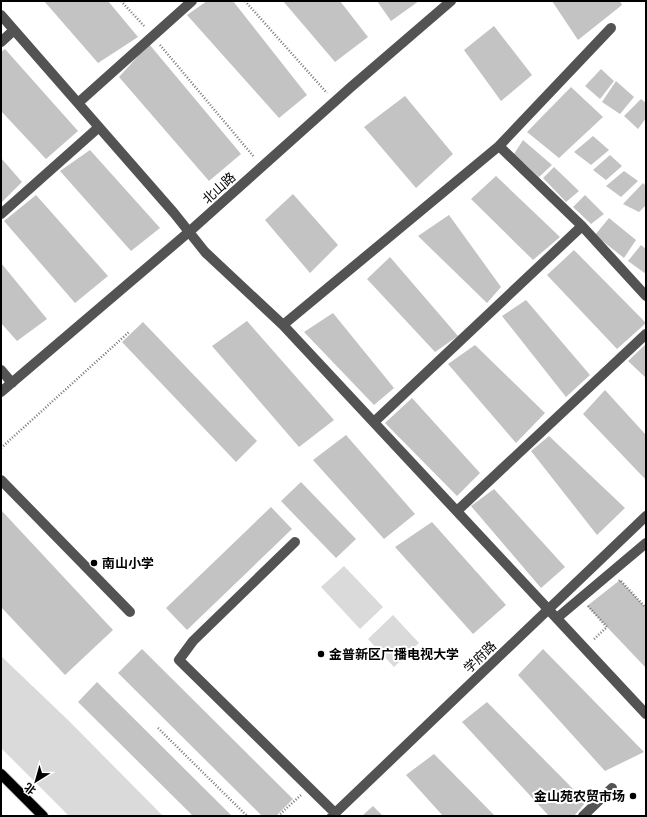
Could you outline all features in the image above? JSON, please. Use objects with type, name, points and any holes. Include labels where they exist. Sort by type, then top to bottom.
[{"type":"main road","points":[[1,774],[43,816]]},
{"type":"street","points":[[78,103],[192,1]]},
{"type":"street","name":"北山路","points":[[1,392],[190,231],[451,1]]},
{"type":"street","points":[[1,15],[190,231],[205,252],[283,325],[646,714]]},
{"type":"street","points":[[283,325],[499,146],[611,28]]},
{"type":"street","points":[[1,42],[14,30]]},
{"type":"street","points":[[1,214],[99,127]]},
{"type":"street","points":[[499,146],[582,226],[646,296]]},
{"type":"street","points":[[374,422],[582,226]]},
{"type":"street","points":[[457,511],[646,334]]},
{"type":"street","points":[[1,370],[12,383]]},
{"type":"street","points":[[1,480],[130,612]]},
{"type":"street","name":"学府路","points":[[334,814],[646,516]]},
{"type":"street","points":[[295,542],[193,641],[179,660],[334,814]]},
{"type":"street","points":[[557,618],[646,543]]},
{"type":"street","points":[[583,816],[612,788]]},
{"type":"path","points":[[121,1],[153,36],[262,167]]},
{"type":"path","points":[[245,1],[335,102]]},
{"type":"path","points":[[1,448],[129,332]]},
{"type":"path","points":[[614,584],[620,580],[646,608]]},
{"type":"path","points":[[584,648],[607,627],[585,602]]},
{"type":"path","points":[[158,728],[247,816]]},
{"type":"path","points":[[278,816],[309,788]]},
{"type":"shaded area","points":[[344,566],[383,607],[360,629],[321,587]]},
{"type":"shaded area","points":[[393,615],[419,643],[394,667],[368,639]]},
{"type":"shaded area","points":[[1,656],[69,721],[163,816],[69,816],[1,748]]},
{"type":"building","points":[[44,1],[108,1],[138,37],[98,63]]},
{"type":"building","points":[[207,1],[233,1],[307,95],[279,118],[187,15]]},
{"type":"building","points":[[283,1],[340,1],[368,37],[335,62]]},
{"type":"building","points":[[377,1],[419,1],[391,21]]},
{"type":"building","points":[[552,1],[620,1],[622,5],[578,40]]},
{"type":"building","points":[[494,26],[532,75],[501,101],[464,50]]},
{"type":"building","points":[[149,44],[241,154],[209,181],[119,77]]},
{"type":"building","points":[[5,49],[78,131],[46,159],[1,111],[1,52]]},
{"type":"building","points":[[601,69],[614,81],[600,99],[585,86]]},
{"type":"building","points":[[616,81],[634,97],[620,114],[602,102]]},
{"type":"building","points":[[571,87],[603,117],[559,158],[527,132]]},
{"type":"building","points":[[405,96],[453,154],[416,188],[364,127]]},
{"type":"building","points":[[641,99],[646,103],[646,118],[638,129],[624,116]]},
{"type":"building","points":[[593,136],[609,150],[591,165],[574,152]]},
{"type":"building","points":[[523,140],[552,165],[539,177],[514,154]]},
{"type":"building","points":[[90,150],[160,228],[131,251],[60,171]]},
{"type":"building","points":[[610,155],[622,166],[606,180],[593,170]]},
{"type":"building","points":[[1,158],[22,182],[1,203]]},
{"type":"building","points":[[554,167],[579,191],[566,202],[543,178]]},
{"type":"building","points":[[624,171],[638,181],[621,197],[606,186]]},
{"type":"building","points":[[496,176],[560,237],[533,260],[471,199]]},
{"type":"building","points":[[643,183],[646,186],[646,205],[639,212],[623,204]]},
{"type":"building","points":[[293,194],[338,245],[310,273],[265,220]]},
{"type":"building","points":[[36,195],[108,276],[75,303],[4,221]]},
{"type":"building","points":[[585,195],[604,214],[591,224],[573,207]]},
{"type":"building","points":[[449,215],[501,287],[487,303],[418,236]]},
{"type":"building","points":[[609,218],[636,240],[624,258],[595,235]]},
{"type":"building","points":[[641,245],[646,249],[646,274],[628,261]]},
{"type":"building","points":[[574,250],[646,323],[617,349],[547,275]]},
{"type":"building","points":[[390,257],[458,336],[435,352],[367,279]]},
{"type":"building","points":[[1,263],[47,319],[17,341],[1,323]]},
{"type":"building","points":[[526,300],[590,375],[566,397],[502,316]]},
{"type":"building","points":[[333,313],[394,388],[374,405],[304,332]]},
{"type":"building","points":[[247,321],[334,420],[299,447],[212,346]]},
{"type":"building","points":[[143,322],[257,441],[236,462],[122,342]]},
{"type":"building","points":[[646,344],[646,378],[628,361]]},
{"type":"building","points":[[475,345],[545,413],[516,443],[448,364]]},
{"type":"building","points":[[605,390],[646,435],[646,480],[583,414]]},
{"type":"building","points":[[412,398],[480,473],[457,496],[385,423]]},
{"type":"building","points":[[346,435],[415,514],[384,539],[313,460]]},
{"type":"building","points":[[549,436],[625,508],[597,535],[531,451]]},
{"type":"building","points":[[301,482],[356,539],[336,558],[281,501]]},
{"type":"building","points":[[494,489],[565,567],[541,588],[471,506]]},
{"type":"building","points":[[271,507],[292,529],[187,630],[166,608]]},
{"type":"building","points":[[1,510],[113,630],[65,675],[1,607]]},
{"type":"building","points":[[432,522],[506,605],[473,634],[395,547]]},
{"type":"building","points":[[620,580],[646,608],[646,668],[587,606]]},
{"type":"building","points":[[142,649],[293,799],[276,816],[262,816],[118,673]]},
{"type":"building","points":[[543,649],[644,752],[605,771],[518,675]]},
{"type":"building","points":[[97,682],[232,816],[193,816],[78,702]]},
{"type":"building","points":[[487,702],[586,802],[574,816],[549,816],[462,722]]},
{"type":"building","points":[[434,754],[495,816],[443,816],[406,775]]},
{"type":"building","points":[[373,806],[383,816],[362,816]]},
{"type":"place","name":"南山小学","points":[[94,563]]},
{"type":"place","name":"金普新区广播电视大学","points":[[321,654]]},
{"type":"place","name":"金山苑农贸市场","points":[[633,796]]}]
